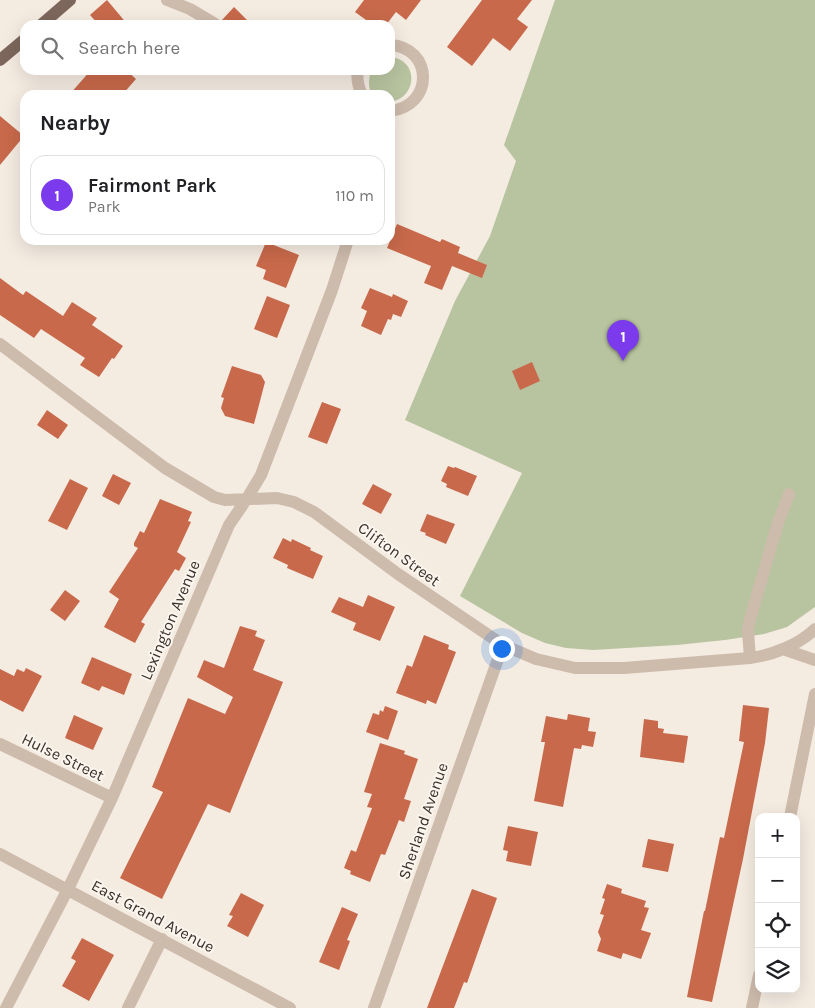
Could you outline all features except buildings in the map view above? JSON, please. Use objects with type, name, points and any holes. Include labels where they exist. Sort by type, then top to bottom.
[{"type":"main road","points":[[47,20],[70,0]]},
{"type":"main road","points":[[0,60],[20,43]]},
{"type":"street","points":[[167,0],[190,9],[208,20]]},
{"type":"street","points":[[395,46],[405,49],[415,56],[424,74],[423,85],[418,96],[410,105],[395,110]]},
{"type":"street","points":[[357,75],[359,90]]},
{"type":"street","name":"Lexington Avenue","points":[[6,1008],[68,889],[112,798],[229,525],[261,475],[332,290],[346,245]]},
{"type":"street","name":"Clifton Street","points":[[0,344],[165,468],[214,496],[225,500],[277,498],[294,502],[314,512],[406,579],[503,645],[536,659],[574,668],[624,668],[750,658],[764,656],[783,649],[809,635],[815,629]]},
{"type":"street","points":[[750,658],[749,623],[777,526],[789,494]]},
{"type":"street","name":"Sherland Avenue","points":[[374,1008],[503,645]]},
{"type":"street","points":[[783,649],[815,660]]},
{"type":"street","points":[[791,813],[815,694]]},
{"type":"street","name":"Hulse Street","points":[[0,744],[112,798]]},
{"type":"street","name":"East Grand Avenue","points":[[0,854],[290,1008]]},
{"type":"street","points":[[128,1008],[162,939]]},
{"type":"street","points":[[752,1008],[755,993]]},
{"type":"green space","points":[[555,0],[815,0],[815,607],[787,627],[764,634],[677,645],[593,650],[566,648],[545,643],[522,633],[460,596],[522,473],[405,420],[455,301],[490,236],[516,161],[504,145]]},
{"type":"green space","points":[[395,58],[399,59],[406,64],[410,71],[410,87],[406,94],[395,100],[395,90],[370,90],[370,76],[395,75]]},
{"type":"place","name":"Fairmont Park","points":[[623,361]]}]
